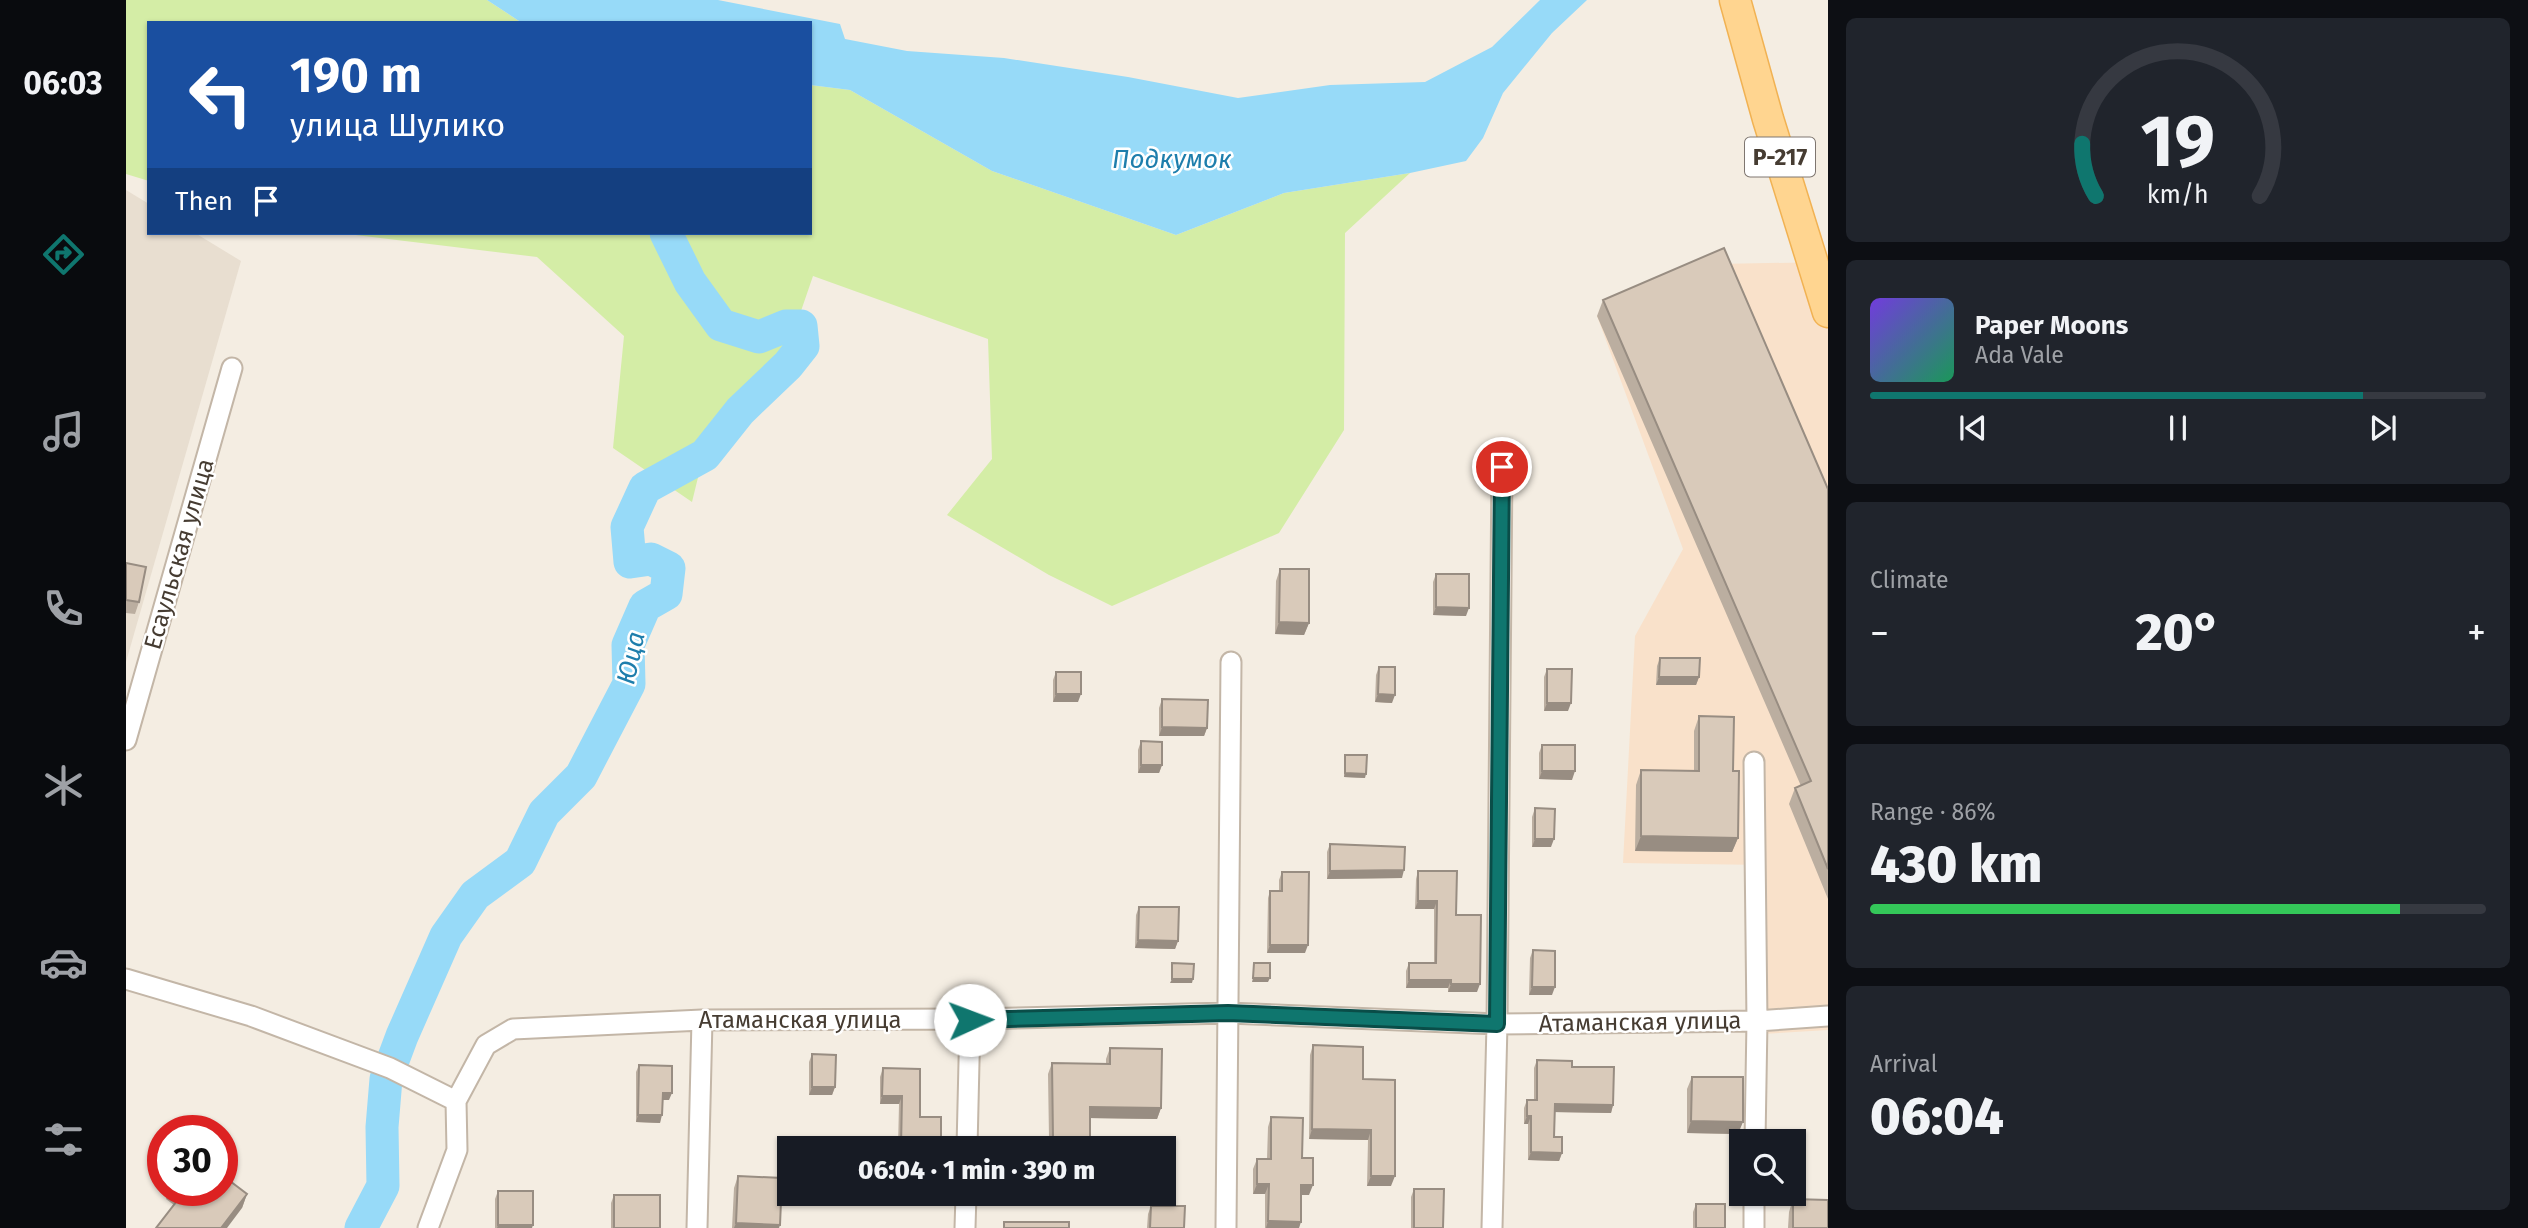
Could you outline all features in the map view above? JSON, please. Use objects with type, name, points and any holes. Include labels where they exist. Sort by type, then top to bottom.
[{"type":"main road","name":"Р-217","points":[[1735,0],[1768,119],[1828,312]]},
{"type":"main road","name":"Р-217","points":[[1755,0],[1828,250]]},
{"type":"street","name":"Есаульская улица","points":[[126,740],[232,368]]},
{"type":"street","points":[[1492,1228],[1497,1024],[1502,467]]},
{"type":"street","points":[[1226,1228],[1231,662]]},
{"type":"street","points":[[1754,762],[1755,1129]]},
{"type":"street","points":[[126,979],[251,1016],[390,1068],[456,1101],[457,1150],[428,1228]]},
{"type":"street","name":"Атаманская улица","points":[[456,1101],[486,1045],[513,1029],[702,1020],[970,1020],[1228,1013],[1497,1024],[1756,1021],[1828,1016]]},
{"type":"street","points":[[697,1228],[702,1020]]},
{"type":"street","points":[[967,1136],[970,1020]]},
{"type":"street","points":[[965,1206],[965,1228]]},
{"type":"street","points":[[1754,1206],[1754,1228]]},
{"type":"shaded area","points":[[126,190],[147,203],[147,235],[198,235],[241,261],[126,662]]},
{"type":"shaded area","points":[[1828,262],[1828,1030],[1762,1034],[1765,865],[1623,863],[1635,636],[1683,549],[1597,316],[1718,264]]},
{"type":"green space","points":[[126,0],[487,0],[519,21],[147,21],[147,180],[126,174]]},
{"type":"green space","points":[[812,85],[850,90],[992,171],[1176,235],[1284,193],[1410,173],[1345,233],[1344,430],[1279,533],[1112,606],[1049,575],[947,515],[992,459],[988,339],[813,276],[790,343],[769,370],[712,420],[692,502],[613,448],[624,336],[537,257],[356,235],[812,235]]},
{"type":"water","name":"Подкумок","points":[[487,0],[718,0],[840,24],[845,39],[907,51],[1004,58],[1128,77],[1238,98],[1330,85],[1425,82],[1492,47],[1540,0],[1587,0],[1552,33],[1503,93],[1483,138],[1466,161],[1410,173],[1284,193],[1176,235],[992,171],[850,90],[812,85],[812,21],[519,21]]},
{"type":"building","points":[[1724,248],[1828,489],[1828,869],[1795,788],[1811,781],[1603,300]]},
{"type":"building","points":[[126,563],[146,567],[139,602],[126,600]]},
{"type":"building","points":[[1280,569],[1309,569],[1309,623],[1279,622]]},
{"type":"building","points":[[1436,574],[1469,574],[1469,608],[1436,607]]},
{"type":"building","points":[[1660,658],[1700,658],[1699,677],[1659,677]]},
{"type":"building","points":[[1379,667],[1395,667],[1395,695],[1378,694]]},
{"type":"building","points":[[1547,669],[1572,669],[1571,703],[1547,703]]},
{"type":"building","points":[[1056,672],[1081,672],[1081,694],[1056,694]]},
{"type":"building","points":[[1162,699],[1208,700],[1207,728],[1162,727]]},
{"type":"building","points":[[1699,716],[1734,717],[1733,771],[1739,771],[1738,838],[1641,836],[1641,770],[1699,771]]},
{"type":"building","points":[[1141,741],[1162,742],[1162,765],[1141,765]]},
{"type":"building","points":[[1542,745],[1575,745],[1575,771],[1542,771]]},
{"type":"building","points":[[1345,755],[1367,755],[1366,774],[1345,773]]},
{"type":"building","points":[[1535,808],[1555,809],[1554,839],[1535,839]]},
{"type":"building","points":[[1330,844],[1405,847],[1404,870],[1330,871]]},
{"type":"building","points":[[1418,871],[1457,871],[1456,915],[1481,915],[1480,984],[1451,984],[1451,980],[1409,980],[1409,963],[1436,963],[1437,901],[1418,901]]},
{"type":"building","points":[[1282,872],[1309,872],[1308,945],[1270,945],[1270,891],[1282,891]]},
{"type":"building","points":[[1139,907],[1179,907],[1178,941],[1138,940]]},
{"type":"building","points":[[1533,950],[1555,951],[1555,987],[1532,987]]},
{"type":"building","points":[[1172,963],[1194,964],[1193,979],[1172,979]]},
{"type":"building","points":[[1254,963],[1270,963],[1270,978],[1253,978]]},
{"type":"building","points":[[1313,1045],[1363,1047],[1363,1079],[1395,1080],[1395,1176],[1371,1176],[1371,1130],[1312,1129]]},
{"type":"building","points":[[1110,1048],[1162,1049],[1161,1108],[1090,1107],[1090,1136],[1053,1136],[1052,1063],[1110,1064]]},
{"type":"building","points":[[812,1054],[836,1055],[835,1087],[812,1087]]},
{"type":"building","points":[[1537,1060],[1572,1061],[1572,1067],[1614,1067],[1613,1105],[1555,1104],[1554,1137],[1562,1137],[1562,1153],[1531,1152],[1531,1116],[1527,1116],[1527,1100],[1537,1100]]},
{"type":"building","points":[[639,1065],[672,1066],[672,1093],[663,1093],[662,1115],[638,1115]]},
{"type":"building","points":[[883,1068],[920,1069],[920,1117],[941,1117],[941,1136],[901,1136],[902,1096],[882,1096]]},
{"type":"building","points":[[1692,1077],[1743,1077],[1743,1122],[1691,1121]]},
{"type":"building","points":[[1271,1117],[1303,1118],[1302,1158],[1313,1158],[1313,1185],[1301,1185],[1301,1222],[1268,1221],[1269,1184],[1257,1184],[1257,1159],[1271,1159]]},
{"type":"building","points":[[738,1176],[777,1178],[780,1225],[736,1223]]},
{"type":"building","points":[[238,1187],[247,1194],[238,1206]]},
{"type":"building","points":[[1414,1189],[1444,1189],[1443,1228],[1414,1228]]},
{"type":"building","points":[[498,1191],[533,1191],[533,1225],[498,1225]]},
{"type":"building","points":[[614,1195],[660,1195],[660,1228],[614,1228]]},
{"type":"building","points":[[1806,1199],[1828,1200],[1828,1228],[1793,1228],[1793,1206],[1806,1206]]},
{"type":"building","points":[[1696,1204],[1725,1204],[1725,1228],[1696,1228]]},
{"type":"building","points":[[173,1206],[238,1206],[221,1228],[156,1228]]},
{"type":"building","points":[[1151,1206],[1185,1206],[1184,1228],[1150,1228]]},
{"type":"building","points":[[1004,1222],[1069,1222],[1069,1228],[1004,1228]]},
{"type":"waterway","name":"Юца","points":[[361,1228],[383,1186],[382,1127],[386,1079],[446,936],[475,895],[520,862],[544,813],[581,776],[629,684],[628,645],[645,606],[666,594],[669,568],[651,559],[630,562],[627,527],[645,488],[705,455],[740,411],[788,365],[803,346],[801,326],[786,326],[759,337],[721,325],[690,282],[667,235]]},
{"type":"route","points":[[970,1020],[1228,1013],[1497,1024],[1502,467]]}]
